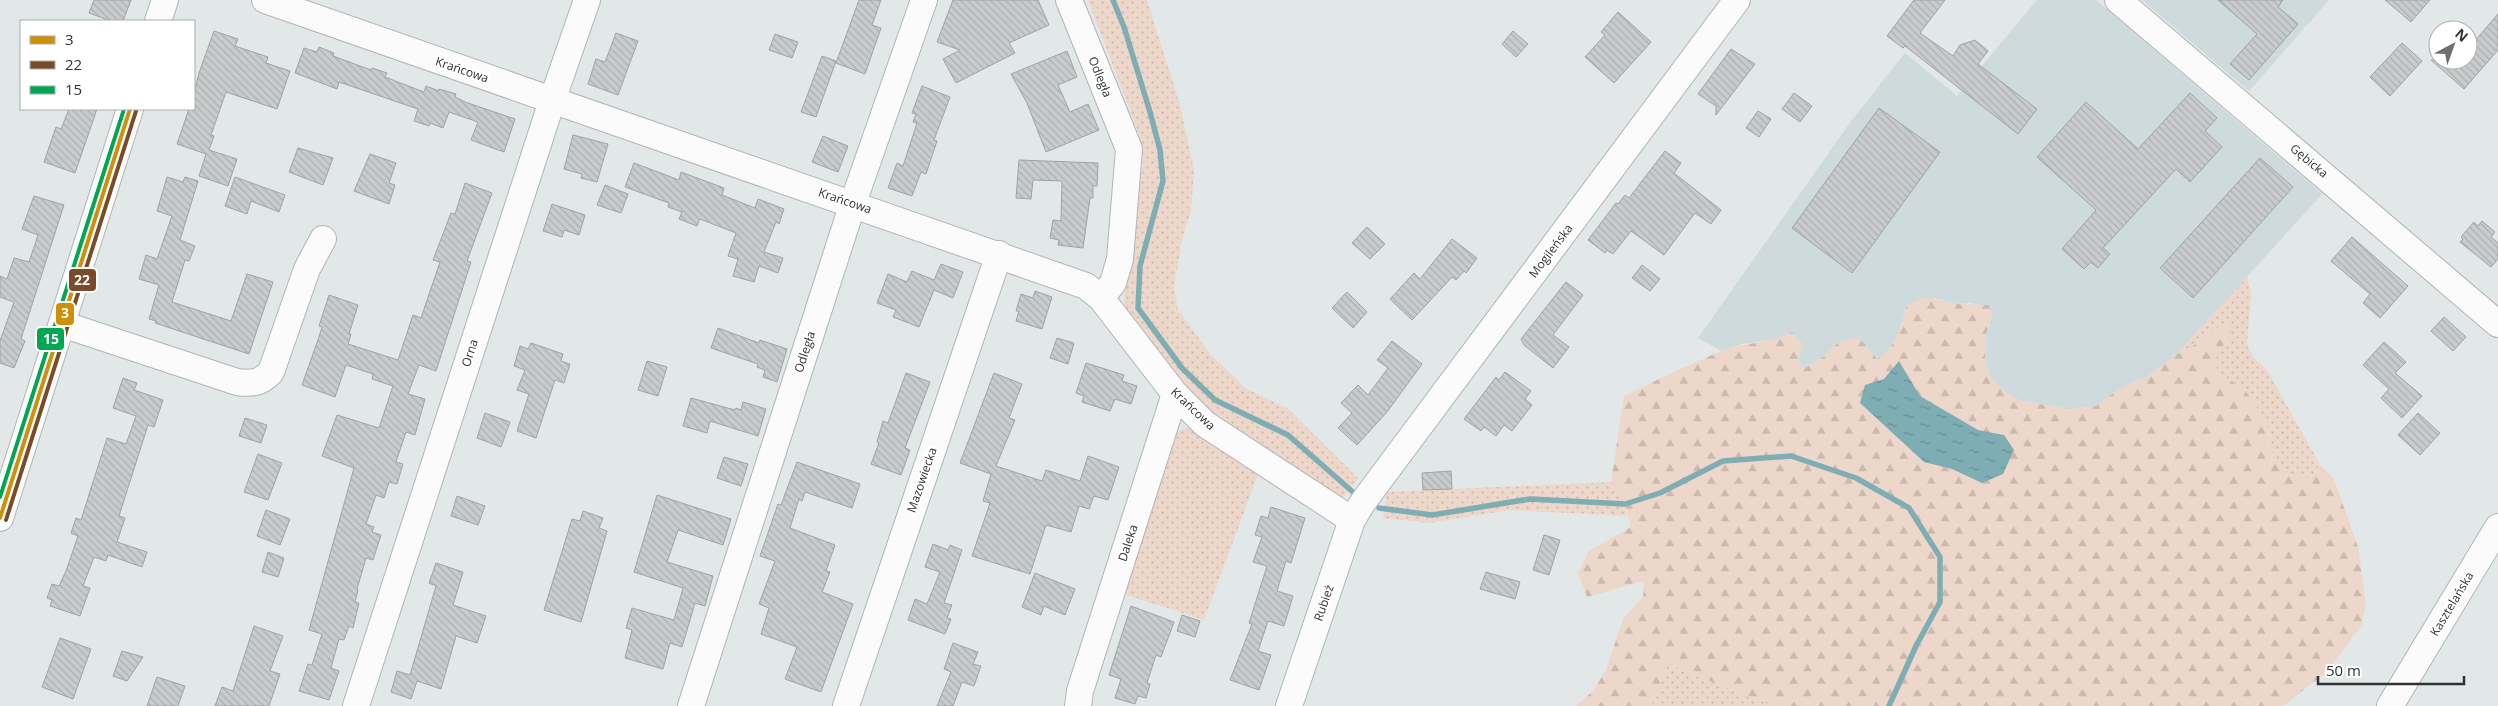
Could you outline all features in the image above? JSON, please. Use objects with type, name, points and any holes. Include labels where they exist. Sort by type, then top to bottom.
[{"type":"street","points":[[158,20],[165,0]]},
{"type":"street","name":"Krańcowa","points":[[265,0],[552,101],[853,203],[1086,286],[1101,298],[1175,394],[1205,424],[1358,511]]},
{"type":"street","name":"Orna","points":[[356,706],[552,101],[587,0]]},
{"type":"street","name":"Odległa","points":[[691,706],[853,203],[924,0]]},
{"type":"street","name":"Odległa","points":[[1069,0],[1129,149],[1120,259],[1113,283],[1101,298]]},
{"type":"street","name":"Mogileńska","points":[[1358,511],[1737,0]]},
{"type":"street","name":"Gębicka","points":[[2118,0],[2498,324]]},
{"type":"street","points":[[0,518],[130,110]]},
{"type":"street","points":[[62,324],[237,382],[252,384],[262,381],[271,372],[307,269],[324,239]]},
{"type":"street","name":"Mazowiecka","points":[[846,706],[999,254]]},
{"type":"street","name":"Daleka","points":[[1079,699],[1175,394]]},
{"type":"street","name":"Rubież","points":[[1289,706],[1358,511]]},
{"type":"street","name":"Kasztelańska","points":[[2390,706],[2498,527]]},
{"type":"shaded area","points":[[2037,0],[2096,0],[2322,194],[2177,354],[2146,378],[2135,381],[2115,392],[2096,406],[2068,409],[2022,401],[2007,394],[1990,377],[1985,359],[1986,335],[1992,315],[1972,303],[1957,304],[1934,298],[1907,305],[1897,338],[1889,352],[1877,359],[1862,341],[1839,342],[1823,357],[1804,369],[1798,359],[1779,339],[1742,344],[1722,351],[1698,338],[1852,120],[1905,53],[1957,96]]},
{"type":"shaded area","points":[[2142,0],[2329,0],[2249,91]]},
{"type":"green space","points":[[1088,0],[1147,0],[1180,105],[1194,170],[1191,211],[1182,239],[1174,288],[1178,310],[1211,355],[1247,389],[1287,408],[1358,478],[1343,498],[1210,414],[1195,401],[1123,311],[1143,162],[1139,134]]},
{"type":"green space","points":[[2247,277],[2251,295],[2247,345],[2254,358],[2267,370],[2320,465],[2310,478],[2285,473],[2270,448],[2269,430],[2241,386],[2216,373],[2213,363],[2219,352],[2227,321],[2200,342],[2177,354]]},
{"type":"green space","points":[[1926,297],[1957,304],[1989,305],[1992,315],[1986,335],[1985,359],[1990,377],[2007,394],[2022,401],[2068,409],[2096,406],[2115,392],[2135,381],[2146,378],[2177,354],[2200,342],[2228,319],[2232,327],[2229,336],[2213,363],[2216,373],[2241,386],[2252,399],[2269,430],[2270,448],[2285,473],[2310,478],[2320,465],[2334,479],[2358,547],[2366,605],[2362,624],[2329,670],[2283,706],[1773,706],[1668,664],[1651,706],[1576,706],[1593,691],[1606,670],[1623,619],[1643,597],[1644,582],[1587,597],[1578,573],[1589,551],[1631,527],[1622,496],[1611,482],[1624,396],[1722,351],[1775,339],[1792,332],[1803,344],[1798,359],[1804,369],[1823,357],[1839,342],[1853,338],[1862,341],[1877,359],[1894,342],[1907,305]]},
{"type":"green space","points":[[1193,426],[1258,474],[1204,620],[1121,593],[1171,434]]},
{"type":"green space","points":[[1611,482],[1620,492],[1627,516],[1509,510],[1429,523],[1383,518],[1387,492]]},
{"type":"green space","points":[[1668,664],[1773,706],[1651,706]]},
{"type":"water","points":[[1899,361],[1920,396],[1978,430],[2004,435],[2014,450],[2003,474],[1982,483],[1952,469],[1924,462],[1860,403],[1865,385],[1884,379]]},
{"type":"building","points":[[94,0],[131,0],[123,20],[108,20],[89,13]]},
{"type":"building","points":[[859,0],[881,0],[872,25],[881,28],[865,74],[836,63]]},
{"type":"building","points":[[953,0],[1038,0],[1049,25],[1009,43],[1015,53],[956,83],[943,59],[960,50],[937,42]]},
{"type":"building","points":[[1914,0],[1945,0],[1920,33],[1953,56],[1960,45],[1975,40],[1988,51],[1978,64],[2037,109],[2018,134],[1905,46],[1903,48],[1887,36]]},
{"type":"building","points":[[2218,0],[2283,0],[2278,7],[2298,24],[2249,80],[2230,64],[2257,34]]},
{"type":"building","points":[[2385,0],[2430,0],[2411,22]]},
{"type":"building","points":[[1618,12],[1651,42],[1614,83],[1585,57],[1605,35],[1601,32]]},
{"type":"building","points":[[2498,14],[2498,50],[2464,89],[2442,70],[2478,70],[2478,37]]},
{"type":"building","points":[[214,31],[238,39],[235,46],[268,57],[266,63],[290,71],[277,109],[226,92],[211,135],[214,136],[209,150],[237,159],[228,186],[199,176],[206,154],[177,144],[189,110],[195,110],[195,90]]},
{"type":"building","points":[[1513,31],[1528,44],[1516,57],[1502,44]]},
{"type":"building","points":[[616,33],[638,41],[618,95],[588,84],[596,59],[605,62]]},
{"type":"building","points":[[775,34],[798,42],[792,58],[769,50]]},
{"type":"building","points":[[2402,43],[2422,61],[2390,96],[2370,77]]},
{"type":"building","points":[[319,47],[334,53],[333,56],[371,70],[372,68],[387,73],[385,77],[424,92],[426,86],[456,94],[455,97],[465,102],[515,119],[504,152],[471,140],[478,122],[449,112],[443,128],[430,123],[429,126],[414,121],[418,109],[339,82],[337,89],[295,73],[304,48],[317,52]]},
{"type":"building","points":[[1731,49],[1755,64],[1716,115],[1716,106],[1698,94]]},
{"type":"building","points":[[1067,51],[1077,77],[1058,85],[1070,112],[1088,104],[1099,130],[1046,152],[1027,103],[1011,74]]},
{"type":"building","points":[[822,56],[836,61],[816,117],[801,112]]},
{"type":"building","points":[[922,86],[950,97],[934,140],[937,141],[926,174],[921,172],[912,196],[888,188],[897,163],[903,166],[917,123],[913,122],[916,114],[912,113]]},
{"type":"building","points":[[1794,93],[1812,106],[1800,122],[1782,109]]},
{"type":"building","points":[[2190,93],[2217,118],[2205,131],[2222,147],[2190,182],[2176,169],[2103,248],[2110,254],[2098,268],[2091,262],[2084,269],[2062,249],[2096,210],[2037,157],[2086,102],[2138,149]]},
{"type":"building","points":[[1879,108],[1940,152],[1852,273],[1792,228]]},
{"type":"building","points":[[69,110],[97,110],[75,173],[44,162],[56,127],[61,129]]},
{"type":"building","points":[[1758,111],[1771,119],[1759,137],[1746,128]]},
{"type":"building","points":[[573,135],[608,144],[597,182],[581,178],[582,174],[564,169]]},
{"type":"building","points":[[823,136],[848,146],[838,172],[812,162]]},
{"type":"building","points":[[298,148],[333,158],[323,185],[289,172]]},
{"type":"building","points":[[1665,151],[1681,163],[1674,173],[1721,210],[1711,224],[1695,213],[1664,255],[1631,231],[1613,254],[1607,250],[1605,253],[1588,240],[1616,203],[1618,204],[1625,195],[1629,198]]},
{"type":"building","points":[[370,154],[396,163],[389,183],[395,185],[389,204],[354,191]]},
{"type":"building","points":[[2260,158],[2293,187],[2193,298],[2160,268]]},
{"type":"building","points":[[1019,160],[1098,163],[1097,186],[1093,186],[1093,198],[1090,198],[1083,248],[1058,245],[1059,240],[1050,238],[1053,220],[1061,221],[1062,181],[1033,180],[1031,199],[1016,198]]},
{"type":"building","points":[[634,163],[679,180],[681,172],[724,188],[722,195],[755,208],[758,199],[784,209],[779,224],[776,222],[764,252],[783,258],[778,273],[759,266],[754,282],[733,276],[738,259],[728,256],[736,233],[700,219],[697,226],[679,219],[682,212],[668,207],[669,203],[625,187]]},
{"type":"building","points":[[167,177],[183,182],[185,177],[198,181],[180,240],[195,246],[189,261],[185,260],[172,302],[231,321],[247,274],[273,282],[249,354],[155,323],[156,321],[149,319],[159,285],[139,279],[146,255],[157,259],[172,216],[157,211]]},
{"type":"building","points":[[235,177],[285,195],[279,212],[251,201],[247,214],[225,206]]},
{"type":"building","points":[[465,183],[492,193],[467,261],[471,262],[436,371],[419,365],[408,394],[425,399],[415,435],[406,432],[396,462],[403,464],[397,484],[389,482],[384,498],[376,495],[366,524],[374,527],[372,532],[381,535],[373,560],[366,558],[357,589],[355,602],[359,603],[353,628],[349,626],[344,640],[339,639],[331,668],[339,671],[329,700],[299,691],[308,664],[312,665],[322,634],[309,630],[354,468],[322,456],[337,415],[379,428],[393,386],[372,379],[373,374],[346,365],[335,397],[302,385],[322,327],[319,326],[329,295],[358,305],[349,334],[351,334],[348,344],[398,360],[413,315],[421,318],[440,262],[433,260],[451,213],[455,214]]},
{"type":"building","points":[[605,185],[628,194],[621,213],[597,205]]},
{"type":"building","points":[[34,196],[64,205],[21,339],[25,341],[14,368],[0,363],[0,341],[14,302],[0,297],[0,276],[7,279],[14,258],[29,262],[38,235],[22,229]]},
{"type":"building","points":[[552,204],[585,215],[579,235],[564,230],[562,237],[543,231]]},
{"type":"building","points":[[2482,221],[2495,232],[2491,237],[2498,243],[2498,259],[2491,267],[2460,242],[2463,239],[2461,237],[2474,222],[2478,226]]},
{"type":"building","points":[[1367,227],[1385,244],[1370,259],[1352,243]]},
{"type":"building","points":[[2352,237],[2408,286],[2380,318],[2363,303],[2370,294],[2331,261]]},
{"type":"building","points":[[1452,239],[1477,258],[1466,273],[1464,271],[1456,280],[1452,277],[1412,320],[1390,299],[1414,273],[1420,279]]},
{"type":"building","points":[[941,264],[963,272],[953,298],[934,290],[919,327],[893,317],[896,310],[877,303],[888,274],[907,282],[912,271],[934,280]]},
{"type":"building","points":[[1642,265],[1660,279],[1650,291],[1632,278]]},
{"type":"building","points":[[1566,282],[1583,295],[1553,335],[1569,347],[1553,368],[1524,345],[1521,339]]},
{"type":"building","points":[[1035,291],[1052,297],[1042,329],[1016,321],[1019,311],[1016,311],[1021,294],[1033,298]]},
{"type":"building","points":[[1347,292],[1367,312],[1353,328],[1332,308]]},
{"type":"building","points":[[2444,317],[2466,337],[2453,351],[2431,331]]},
{"type":"building","points":[[718,328],[759,343],[760,340],[787,349],[777,382],[763,377],[765,370],[757,367],[758,364],[711,348]]},
{"type":"building","points":[[1057,338],[1074,343],[1068,364],[1050,358]]},
{"type":"building","points":[[1392,341],[1422,364],[1387,412],[1357,445],[1338,428],[1352,413],[1341,403],[1358,385],[1368,395],[1388,368],[1377,360]]},
{"type":"building","points":[[2384,342],[2406,362],[2395,373],[2422,396],[2402,418],[2381,398],[2389,389],[2363,365]]},
{"type":"building","points":[[531,343],[563,354],[561,361],[570,364],[564,383],[555,380],[536,438],[517,431],[529,394],[517,390],[525,370],[514,366],[520,346],[528,349]]},
{"type":"building","points":[[647,361],[667,367],[658,396],[638,390]]},
{"type":"building","points":[[1086,363],[1124,375],[1122,381],[1137,386],[1131,404],[1115,399],[1110,411],[1082,402],[1084,396],[1076,393]]},
{"type":"building","points":[[1505,372],[1531,391],[1525,399],[1532,405],[1512,431],[1504,425],[1496,436],[1484,427],[1481,431],[1464,419],[1496,377],[1499,380]]},
{"type":"building","points":[[906,373],[930,382],[905,448],[910,450],[901,475],[871,464],[879,443],[877,442],[883,421],[888,423]]},
{"type":"building","points":[[994,373],[1022,384],[1009,418],[1015,420],[996,466],[1042,481],[1046,470],[1080,481],[1088,456],[1119,467],[1108,500],[1094,496],[1089,509],[1079,506],[1071,532],[1046,525],[1030,574],[972,556],[990,503],[983,501],[991,474],[960,463]]},
{"type":"building","points":[[123,378],[137,383],[134,390],[163,400],[154,427],[148,425],[119,516],[125,518],[117,542],[147,552],[142,567],[108,555],[106,561],[94,557],[83,586],[90,588],[80,616],[50,606],[52,600],[47,598],[52,584],[59,586],[66,571],[78,536],[71,533],[76,518],[81,520],[107,438],[126,444],[136,416],[113,408]]},
{"type":"building","points":[[691,398],[735,410],[736,408],[741,410],[743,402],[766,409],[758,436],[710,421],[707,433],[683,426]]},
{"type":"building","points":[[485,413],[510,422],[501,447],[477,438]]},
{"type":"building","points":[[2418,413],[2440,433],[2420,455],[2398,435]]},
{"type":"building","points":[[245,418],[267,425],[261,443],[239,436]]},
{"type":"building","points":[[258,454],[282,463],[268,500],[244,492]]},
{"type":"building","points":[[724,457],[748,464],[741,486],[717,478]]},
{"type":"building","points":[[797,462],[860,484],[852,508],[805,492],[802,501],[799,499],[790,528],[835,545],[826,571],[830,572],[822,592],[853,604],[821,692],[785,679],[797,647],[761,634],[769,608],[759,604],[775,561],[760,556],[778,504],[781,505]]},
{"type":"building","points":[[1451,471],[1452,489],[1423,490],[1422,473]]},
{"type":"building","points":[[657,495],[731,519],[723,545],[678,530],[667,562],[713,576],[705,606],[695,603],[682,647],[670,643],[663,669],[625,658],[632,630],[626,628],[632,608],[674,620],[683,588],[634,572]]},
{"type":"building","points":[[457,496],[485,506],[478,525],[451,516]]},
{"type":"building","points":[[1271,507],[1305,518],[1291,563],[1286,561],[1277,591],[1293,596],[1284,626],[1268,621],[1258,651],[1271,655],[1259,690],[1230,680],[1252,624],[1249,623],[1267,566],[1253,562],[1262,537],[1255,535],[1261,516],[1268,518]]},
{"type":"building","points":[[266,510],[290,519],[280,545],[257,536]]},
{"type":"building","points":[[583,511],[603,518],[599,528],[607,531],[581,622],[544,610],[572,519],[580,521]]},
{"type":"building","points":[[1544,535],[1560,540],[1549,575],[1533,570]]},
{"type":"building","points":[[933,544],[948,550],[950,545],[962,550],[944,603],[952,605],[947,618],[951,619],[945,634],[908,620],[915,599],[927,604],[940,572],[925,567]]},
{"type":"building","points":[[268,552],[284,558],[278,577],[262,572]]},
{"type":"building","points":[[436,563],[463,572],[453,605],[486,616],[477,643],[456,636],[441,689],[417,681],[411,699],[391,692],[397,671],[410,675],[436,586],[429,583]]},
{"type":"building","points":[[1486,572],[1520,582],[1515,599],[1480,589]]},
{"type":"building","points":[[1035,573],[1075,589],[1065,615],[1044,606],[1041,615],[1022,607]]},
{"type":"building","points":[[1131,606],[1174,622],[1161,657],[1156,655],[1147,683],[1150,684],[1146,698],[1138,696],[1135,704],[1115,698],[1121,679],[1109,675]]},
{"type":"building","points":[[1182,615],[1200,621],[1195,637],[1177,631]]},
{"type":"building","points":[[254,626],[283,636],[270,671],[280,674],[269,706],[215,706],[222,687],[233,691]]},
{"type":"building","points":[[60,638],[91,649],[73,699],[42,687]]},
{"type":"building","points":[[953,643],[978,652],[973,664],[981,666],[974,686],[962,682],[953,706],[937,706],[951,672],[944,669]]},
{"type":"building","points":[[122,651],[143,657],[127,681],[113,676]]},
{"type":"building","points":[[157,677],[185,686],[178,706],[147,706]]},
{"type":"waterway","points":[[1113,0],[1124,27],[1150,112],[1160,150],[1163,181],[1140,266],[1138,308],[1182,368],[1215,400],[1288,435],[1354,493]]},
{"type":"waterway","points":[[1379,508],[1432,515],[1530,499],[1625,504],[1660,493],[1723,461],[1791,456],[1856,478],[1909,508],[1940,557],[1940,602],[1916,646],[1889,706]]},
{"type":"transit line","name":"15","points":[[0,497],[124,110]]},
{"type":"transit line","name":"3","points":[[0,518],[130,110]]},
{"type":"transit line","name":"22","points":[[6,520],[136,111]]}]
